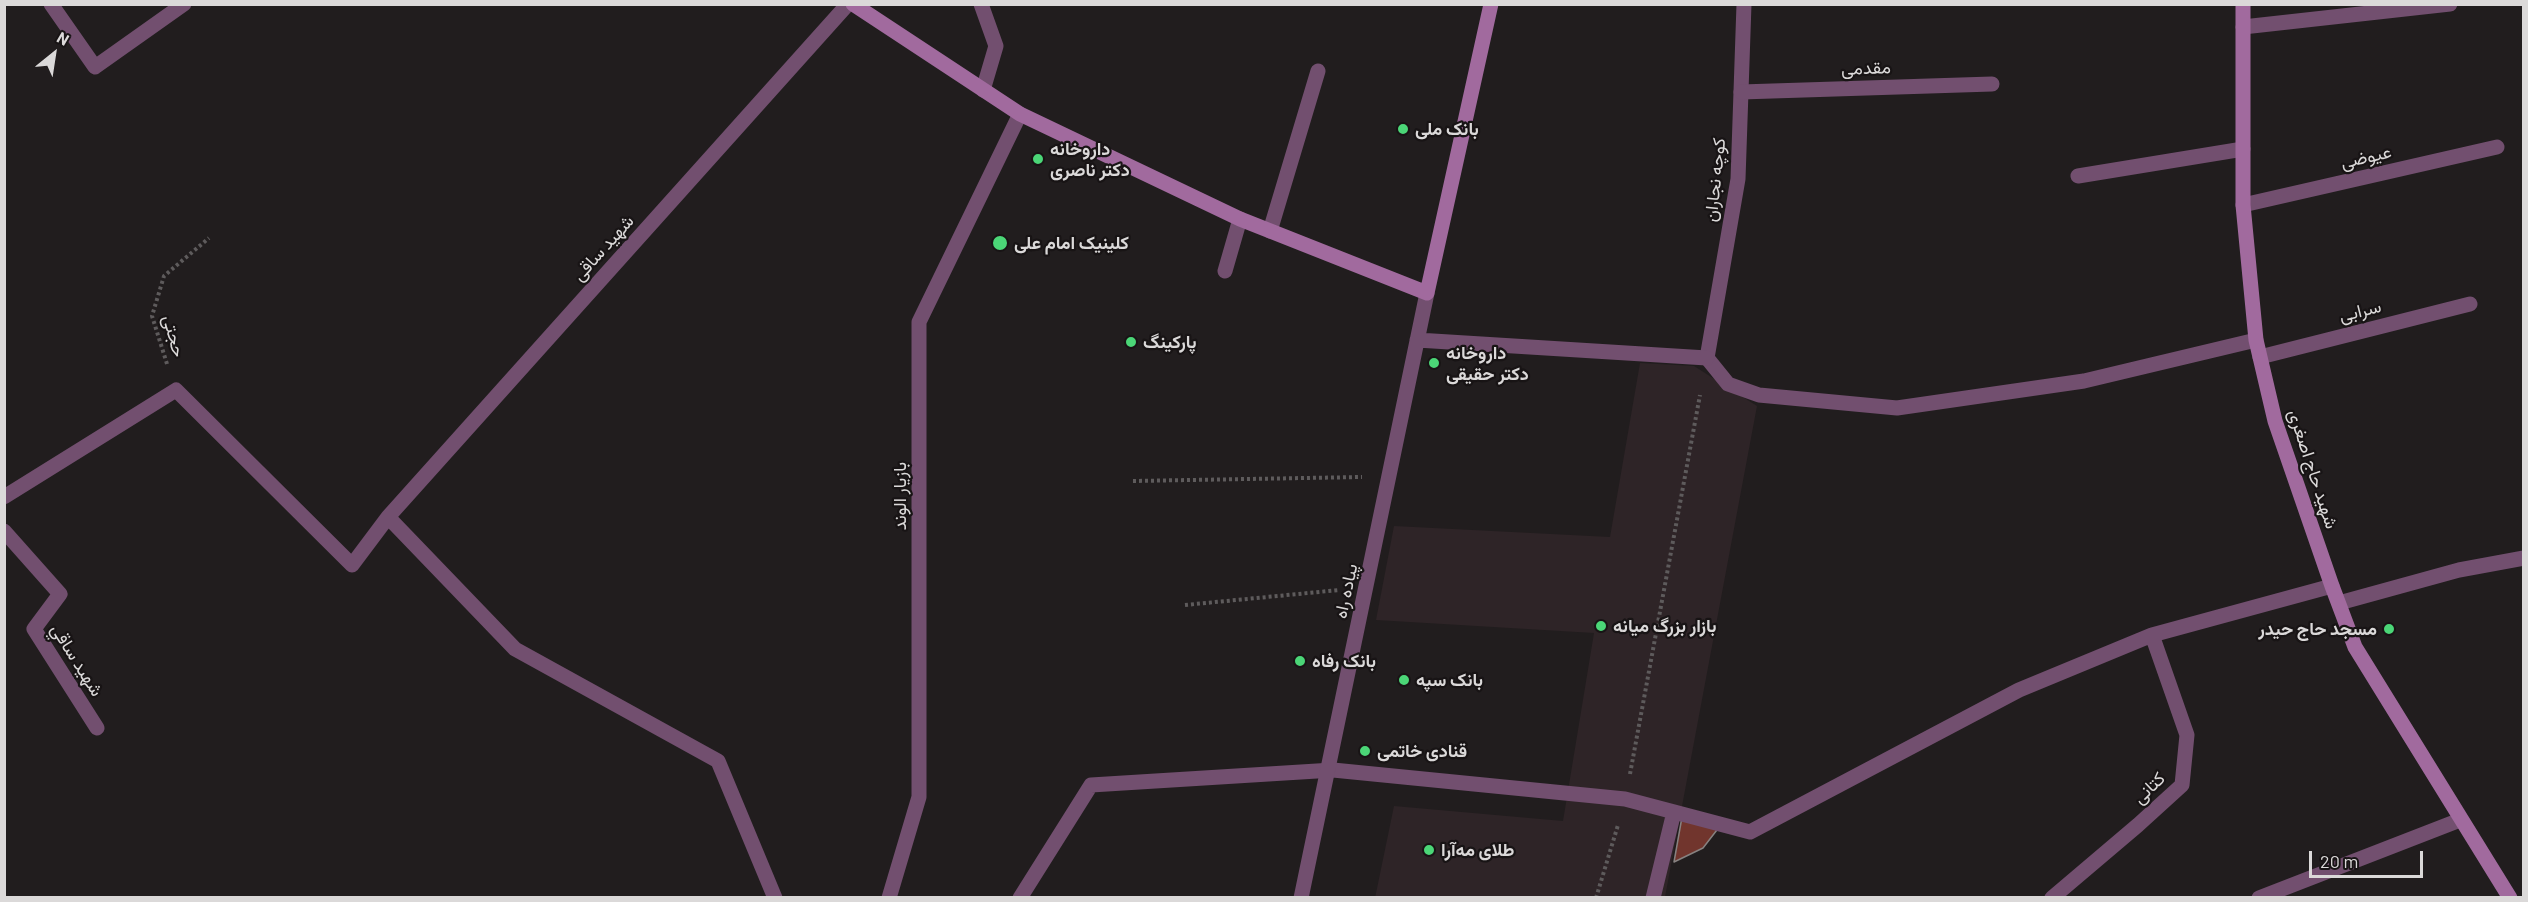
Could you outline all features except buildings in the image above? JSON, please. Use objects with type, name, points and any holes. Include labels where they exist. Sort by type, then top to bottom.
[{"type":"main road","points":[[853,4],[1020,114],[1240,219],[1427,293],[1491,4]]},
{"type":"main road","name":"شهید حاج اصغری","points":[[2243,4],[2243,205],[2256,340],[2275,421],[2355,647],[2460,820],[2510,897]]},
{"type":"street","points":[[51,4],[95,67],[184,4]]},
{"type":"street","name":"شهید ساقی","points":[[176,390],[352,565],[388,517],[848,4]]},
{"type":"street","points":[[981,4],[996,46],[983,90]]},
{"type":"street","name":"کوچه نجاران","points":[[1707,358],[1738,179],[1744,4]]},
{"type":"street","points":[[2243,27],[2450,4]]},
{"type":"street","points":[[1270,231],[1318,71]]},
{"type":"street","name":"مقدمی","points":[[1741,92],[1992,84]]},
{"type":"street","name":"بازیار الوند","points":[[889,897],[919,797],[919,322],[1020,114]]},
{"type":"street","name":"عیوضی","points":[[2243,205],[2498,147]]},
{"type":"street","points":[[2078,177],[2243,149]]},
{"type":"street","points":[[1225,271],[1240,219]]},
{"type":"street","name":"پیاده راه","points":[[1301,897],[1427,293]]},
{"type":"street","name":"سرابی","points":[[2260,357],[2470,303]]},
{"type":"street","points":[[1418,340],[1707,358],[1728,384],[1759,396],[1898,408],[2084,381],[2256,340]]},
{"type":"street","points":[[4,497],[176,390]]},
{"type":"street","points":[[388,517],[515,649],[718,761],[775,897]]},
{"type":"street","name":"شهيد ساقي","points":[[4,531],[60,594],[34,629],[97,728]]},
{"type":"street","points":[[2339,603],[2459,570],[2523,558]]},
{"type":"street","points":[[1020,897],[1090,785],[1328,770],[1625,799],[1750,832],[2019,690],[2151,635],[2332,586]]},
{"type":"street","name":"کتانی","points":[[2052,897],[2182,785],[2187,735],[2151,635]]},
{"type":"street","points":[[1653,897],[1674,812]]},
{"type":"street","points":[[2259,897],[2460,820]]},
{"type":"path","name":"حجتی","points":[[176,390],[152,316],[164,276],[209,238]]},
{"type":"path","points":[[1596,897],[1625,799],[1707,358]]},
{"type":"path","points":[[1132,481],[1390,476]]},
{"type":"path","points":[[1185,605],[1367,587]]},
{"type":"shaded area","name":"بازار بزرگ میانه","points":[[1640,363],[1694,366],[1757,406],[1665,897],[1375,898],[1394,806],[1563,821],[1594,633],[1376,620],[1394,526],[1610,537]]},
{"type":"place","name":"بانک ملی","points":[[1403,129]]},
{"type":"place","name":"داروخانه دکتر ناصری","points":[[1038,159]]},
{"type":"place","name":"کلینیک امام علی","points":[[1000,243]]},
{"type":"place","name":"پارکینگ","points":[[1131,342]]},
{"type":"place","name":"داروخانه دکتر حقیقی","points":[[1434,363]]},
{"type":"place","name":"بازار بزرگ میانه","points":[[1601,626]]},
{"type":"place","name":"مسجد حاج حیدر","points":[[2389,629]]},
{"type":"place","name":"بانک رفاه","points":[[1300,661]]},
{"type":"place","name":"بانک سپه","points":[[1404,680]]},
{"type":"place","name":"قنادی خاتمی","points":[[1365,751]]},
{"type":"place","name":"طلای مه‌آرا","points":[[1429,850]]}]
